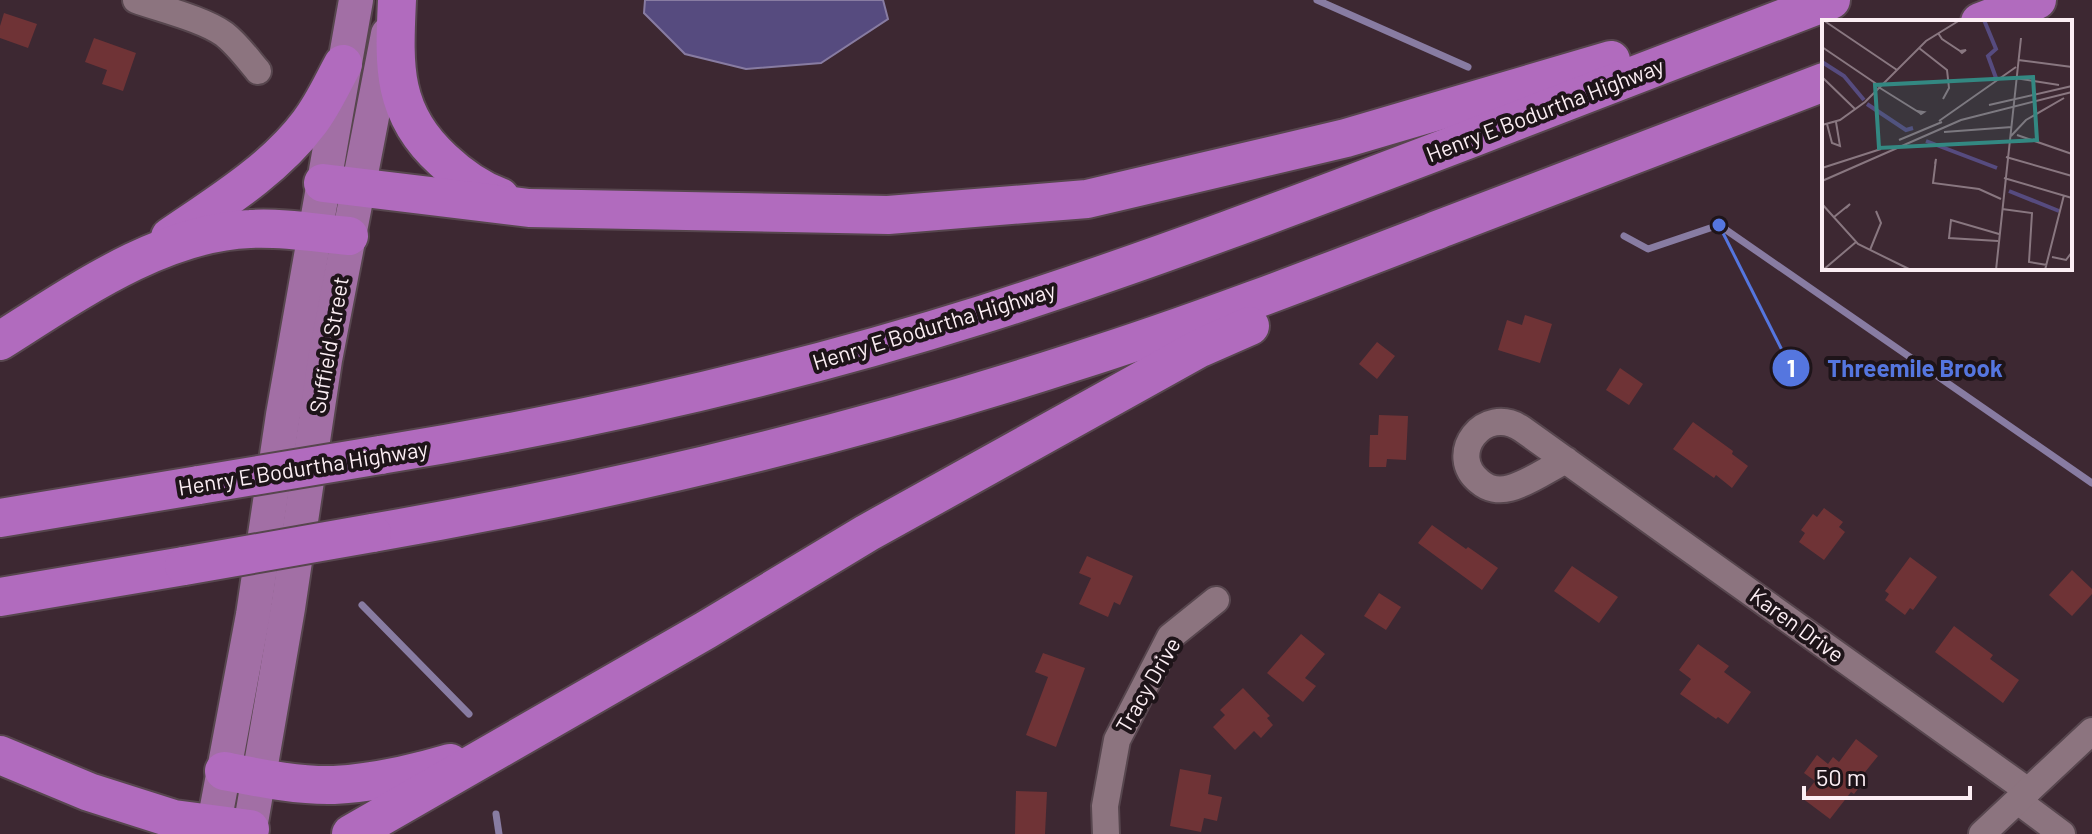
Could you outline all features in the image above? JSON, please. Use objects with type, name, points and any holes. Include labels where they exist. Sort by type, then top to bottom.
[{"type":"highway","points":[[396,0],[396,66],[409,120],[437,155],[465,179],[529,208]]},
{"type":"highway","points":[[341,185],[529,208],[888,215],[1087,199],[1346,138],[1813,0]]},
{"type":"highway","name":"Henry E Bodurtha Highway","points":[[0,518],[521,430],[694,393],[825,360],[981,315],[1213,237],[1831,0]]},
{"type":"highway","points":[[1985,20],[2037,0]]},
{"type":"highway","points":[[132,263],[239,188],[290,144],[316,113],[343,64]]},
{"type":"highway","points":[[0,597],[466,516],[678,471],[993,388],[1225,311],[1822,83]]},
{"type":"highway","points":[[351,834],[706,630],[867,533],[1200,348],[1511,213],[1641,152]]},
{"type":"highway","points":[[0,341],[84,288],[132,263],[181,243],[228,231],[276,229],[332,235]]},
{"type":"highway","points":[[241,774],[332,785],[437,767],[510,743]]},
{"type":"highway","points":[[0,755],[89,792],[174,819],[231,830]]},
{"type":"highway","points":[[89,792],[125,834]]},
{"type":"main road","name":"Suffield Street","points":[[341,185],[343,64],[356,0]]},
{"type":"main road","name":"Suffield Street","points":[[231,830],[241,774],[288,608],[325,360],[332,235],[341,185],[396,0]]},
{"type":"street","points":[[136,0],[221,32],[258,71]]},
{"type":"street","name":"Karen Drive","points":[[1566,460],[2023,796],[2062,834]]},
{"type":"street","name":"Tracy Drive","points":[[1106,834],[1105,806],[1117,740],[1170,637],[1216,600]]},
{"type":"street","points":[[1982,834],[2092,731]]},
{"type":"shaded area","points":[[645,0],[883,0],[888,19],[821,63],[746,69],[685,54],[644,13]]},
{"type":"building","points":[[4,13],[37,24],[28,48],[0,38]]},
{"type":"building","points":[[94,38],[136,53],[123,91],[102,84],[107,70],[85,62]]},
{"type":"building","points":[[1525,315],[1552,324],[1540,363],[1498,350],[1507,320],[1522,325]]},
{"type":"building","points":[[1377,342],[1395,356],[1377,379],[1359,364]]},
{"type":"building","points":[[1620,368],[1643,384],[1629,405],[1606,390]]},
{"type":"building","points":[[1379,415],[1408,416],[1406,460],[1387,459],[1386,467],[1369,467],[1370,435],[1378,435]]},
{"type":"building","points":[[1693,422],[1748,466],[1732,488],[1673,449]]},
{"type":"building","points":[[1824,508],[1843,522],[1839,527],[1845,532],[1824,560],[1799,542],[1805,533],[1801,530],[1813,514],[1817,517]]},
{"type":"building","points":[[1432,525],[1498,568],[1482,590],[1418,543]]},
{"type":"building","points":[[1087,556],[1133,576],[1120,605],[1114,602],[1108,617],[1079,604],[1091,578],[1079,573]]},
{"type":"building","points":[[1910,557],[1937,577],[1913,610],[1910,608],[1905,615],[1885,600],[1889,594],[1885,591]]},
{"type":"building","points":[[1572,566],[1618,597],[1599,623],[1554,591]]},
{"type":"building","points":[[2072,570],[2092,589],[2092,594],[2072,616],[2049,595]]},
{"type":"building","points":[[1379,593],[1401,607],[1386,630],[1364,616]]},
{"type":"building","points":[[1954,626],[1993,655],[1990,659],[2019,680],[2003,703],[1935,652]]},
{"type":"building","points":[[1301,634],[1325,654],[1305,678],[1316,686],[1303,702],[1267,673]]},
{"type":"building","points":[[1698,644],[1729,666],[1724,672],[1751,692],[1728,724],[1680,694],[1691,679],[1679,670]]},
{"type":"building","points":[[1043,653],[1085,668],[1056,747],[1026,735],[1048,677],[1035,672]]},
{"type":"building","points":[[1243,688],[1270,716],[1267,718],[1273,725],[1261,738],[1254,731],[1235,750],[1213,727],[1225,715],[1220,710]]},
{"type":"building","points":[[1856,739],[1878,756],[1861,777],[1865,780],[1854,794],[1851,792],[1830,819],[1802,798],[1815,781],[1804,773],[1817,755],[1828,764],[1833,757],[1839,762]]},
{"type":"building","points":[[1180,769],[1211,775],[1208,794],[1222,797],[1217,821],[1204,818],[1201,832],[1170,826]]},
{"type":"building","points":[[1016,791],[1047,792],[1045,834],[1015,834]]},
{"type":"waterway","points":[[1317,0],[1468,67]]},
{"type":"waterway","points":[[1624,236],[1648,249],[1719,225],[2092,483]]},
{"type":"waterway","points":[[362,605],[469,714]]},
{"type":"waterway","points":[[496,814],[499,834]]},
{"type":"place","name":"Threemile Brook","points":[[1719,225]]}]
